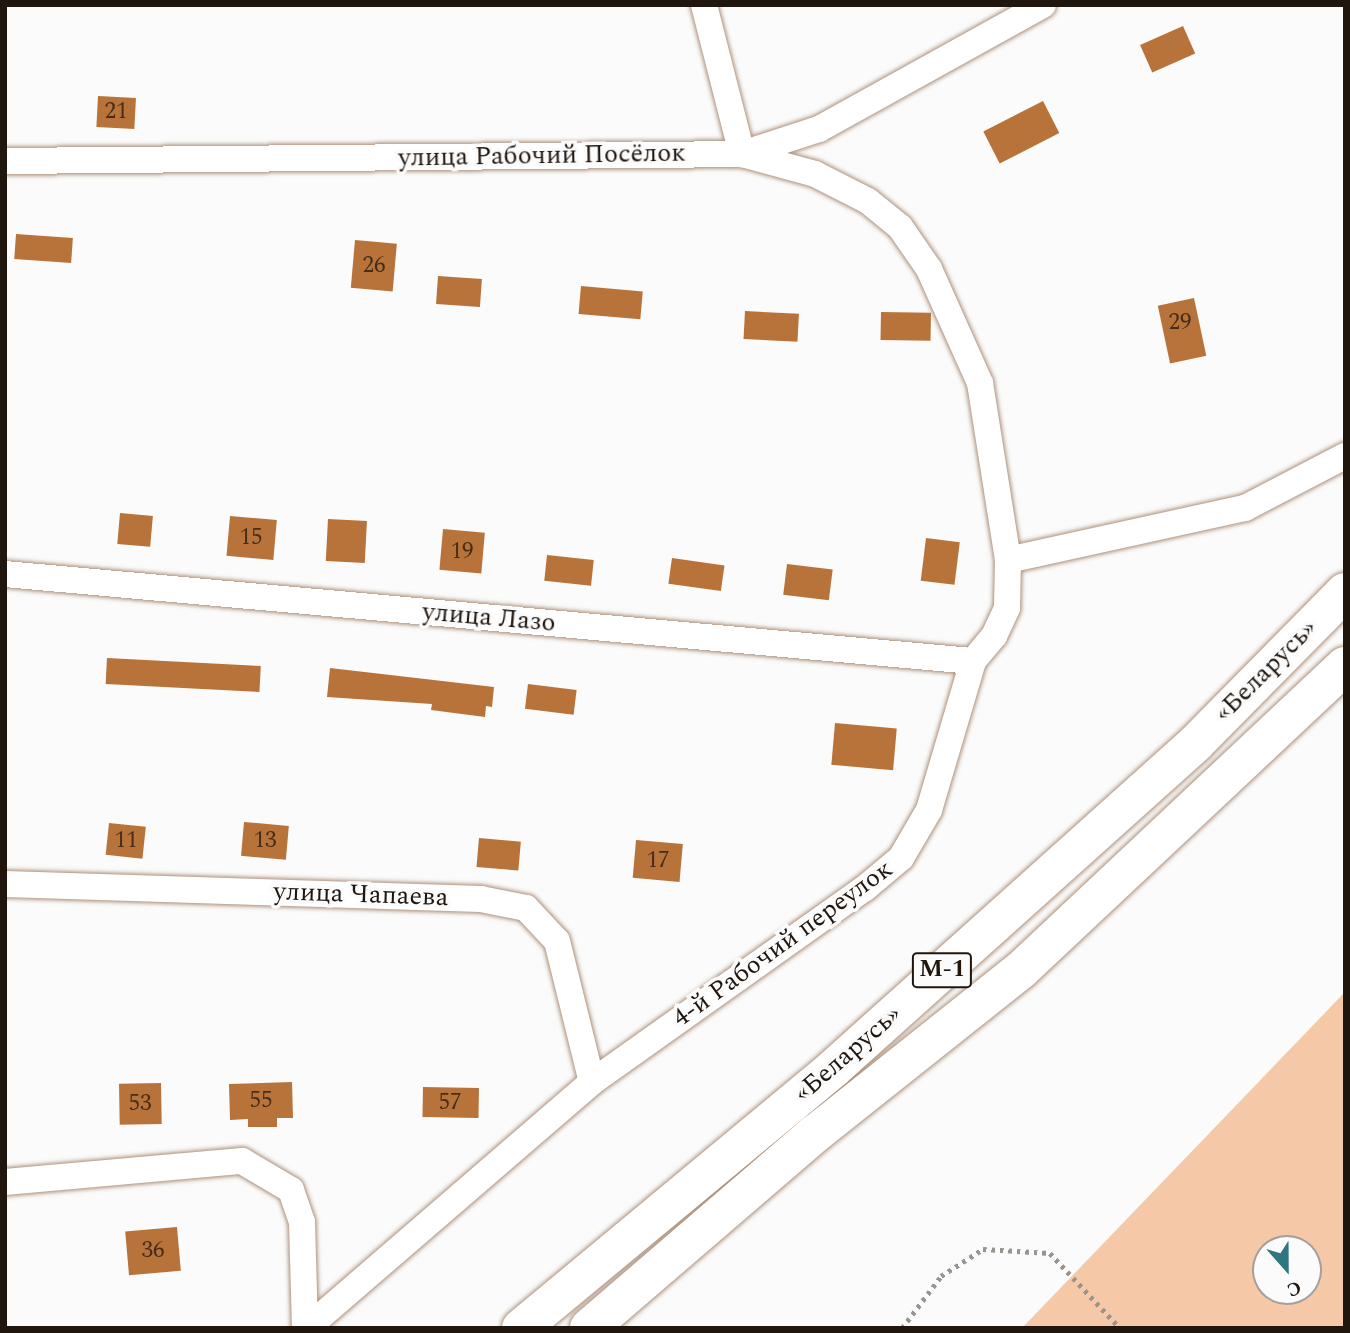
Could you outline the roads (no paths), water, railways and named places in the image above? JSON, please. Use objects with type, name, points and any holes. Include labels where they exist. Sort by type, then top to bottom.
[{"type":"highway","name":"«Беларусь»","points":[[521,1328],[834,1068],[1196,743],[1345,592]]},
{"type":"highway","name":"«Беларусь»","points":[[589,1328],[816,1133],[1021,970],[1345,666]]},
{"type":"street","points":[[704,5],[742,154]]},
{"type":"street","name":"улица Рабочий Посёлок","points":[[5,162],[742,154],[818,129],[1043,5]]},
{"type":"street","name":"4-й Рабочий переулок","points":[[306,1328],[592,1082],[864,889],[901,858],[929,810],[973,661],[994,636],[1007,608],[1008,561],[980,383],[929,269],[900,228],[868,201],[815,174],[742,154]]},
{"type":"street","points":[[1008,561],[1245,508],[1345,456]]},
{"type":"street","name":"улица Лазо","points":[[5,575],[973,661]]},
{"type":"street","name":"улица Чапаева","points":[[5,884],[481,899],[526,908],[556,942],[592,1082]]},
{"type":"street","points":[[5,1182],[242,1161],[292,1190],[302,1222],[306,1328]]}]
